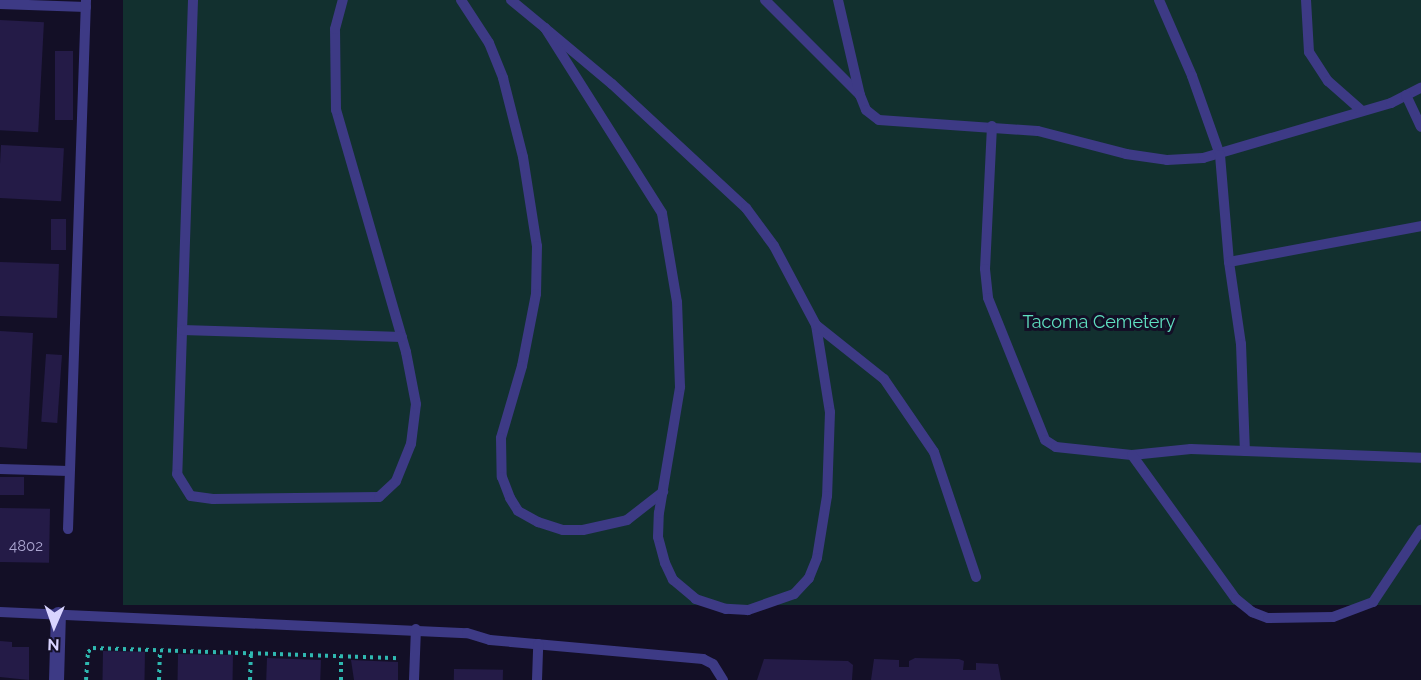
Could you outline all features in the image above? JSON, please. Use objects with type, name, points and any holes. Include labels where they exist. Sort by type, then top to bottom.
[{"type":"street","points":[[56,680],[58,614]]},
{"type":"lane","points":[[194,0],[177,474],[190,496],[213,499],[379,497],[396,481],[411,444],[416,404],[402,337],[336,110],[335,29],[343,0]]},
{"type":"lane","points":[[461,0],[489,43],[503,78],[523,157],[537,246],[536,294],[522,366],[501,438],[502,477],[510,498],[519,511],[538,522],[563,530],[583,530],[627,520],[663,492]]},
{"type":"lane","points":[[512,0],[612,84],[746,208],[774,246],[816,325],[831,412],[827,496],[817,558],[809,578],[794,594],[748,610],[726,609],[696,599],[672,580],[658,537],[680,387],[677,302],[662,213],[545,28]]},
{"type":"lane","points":[[765,0],[860,95]]},
{"type":"lane","points":[[838,0],[860,95],[866,110],[879,120],[992,126],[1038,131],[1167,160],[1220,155],[1362,111],[1421,88]]},
{"type":"lane","points":[[1159,0],[1220,155],[1229,262],[1241,344],[1245,451]]},
{"type":"lane","points":[[1306,0],[1309,52],[1328,81],[1362,111]]},
{"type":"lane","points":[[0,4],[86,4],[68,528]]},
{"type":"lane","points":[[1406,95],[1421,127]]},
{"type":"lane","points":[[992,126],[985,269],[988,298],[1045,440],[1056,447],[1132,455],[1191,449],[1421,458]]},
{"type":"lane","points":[[1229,262],[1421,226]]},
{"type":"lane","points":[[816,325],[884,379],[934,452],[976,577]]},
{"type":"lane","points":[[182,330],[402,337]]},
{"type":"lane","points":[[1132,455],[1236,599],[1252,612],[1268,618],[1333,617],[1373,602],[1421,530]]},
{"type":"lane","points":[[0,469],[69,471]]},
{"type":"lane","points":[[0,612],[416,628],[538,644],[703,659],[713,664],[723,680]]},
{"type":"lane","points":[[414,680],[416,628]]},
{"type":"lane","points":[[537,680],[538,644]]},
{"type":"path","points":[[87,680],[88,652],[93,648],[404,658]]},
{"type":"path","points":[[159,680],[160,650]]},
{"type":"path","points":[[250,680],[251,653]]},
{"type":"path","points":[[341,656],[341,680]]},
{"type":"green space","name":"Tacoma Cemetery","points":[[123,0],[1421,0],[1421,605],[123,605]]},
{"type":"building","points":[[0,20],[44,22],[38,132],[0,130]]},
{"type":"building","points":[[55,51],[73,51],[73,120],[55,120]]},
{"type":"building","points":[[1,145],[64,148],[61,201],[0,198]]},
{"type":"building","points":[[51,219],[66,219],[66,250],[51,250]]},
{"type":"building","points":[[0,262],[59,264],[57,318],[0,316]]},
{"type":"building","points":[[0,331],[33,333],[27,449],[0,447]]},
{"type":"building","points":[[46,354],[62,355],[57,423],[41,422]]},
{"type":"building","points":[[0,477],[24,477],[24,495],[0,495]]},
{"type":"building","points":[[0,508],[50,509],[49,563],[0,562]]},
{"type":"building","points":[[0,641],[12,642],[12,647],[29,647],[29,680],[0,677]]},
{"type":"building","points":[[103,651],[145,652],[145,680],[102,680]]},
{"type":"building","points":[[178,654],[233,655],[233,680],[178,680]]},
{"type":"building","points":[[267,658],[321,660],[320,680],[266,680]]},
{"type":"building","points":[[915,658],[959,659],[964,661],[963,670],[976,670],[976,663],[998,664],[1001,680],[871,680],[874,659],[899,660],[899,667],[909,667],[909,661]]},
{"type":"building","points":[[764,659],[848,661],[853,665],[852,680],[757,680]]},
{"type":"building","points":[[351,660],[398,662],[398,680],[354,680]]},
{"type":"building","points":[[454,669],[503,670],[503,680],[454,680]]}]
